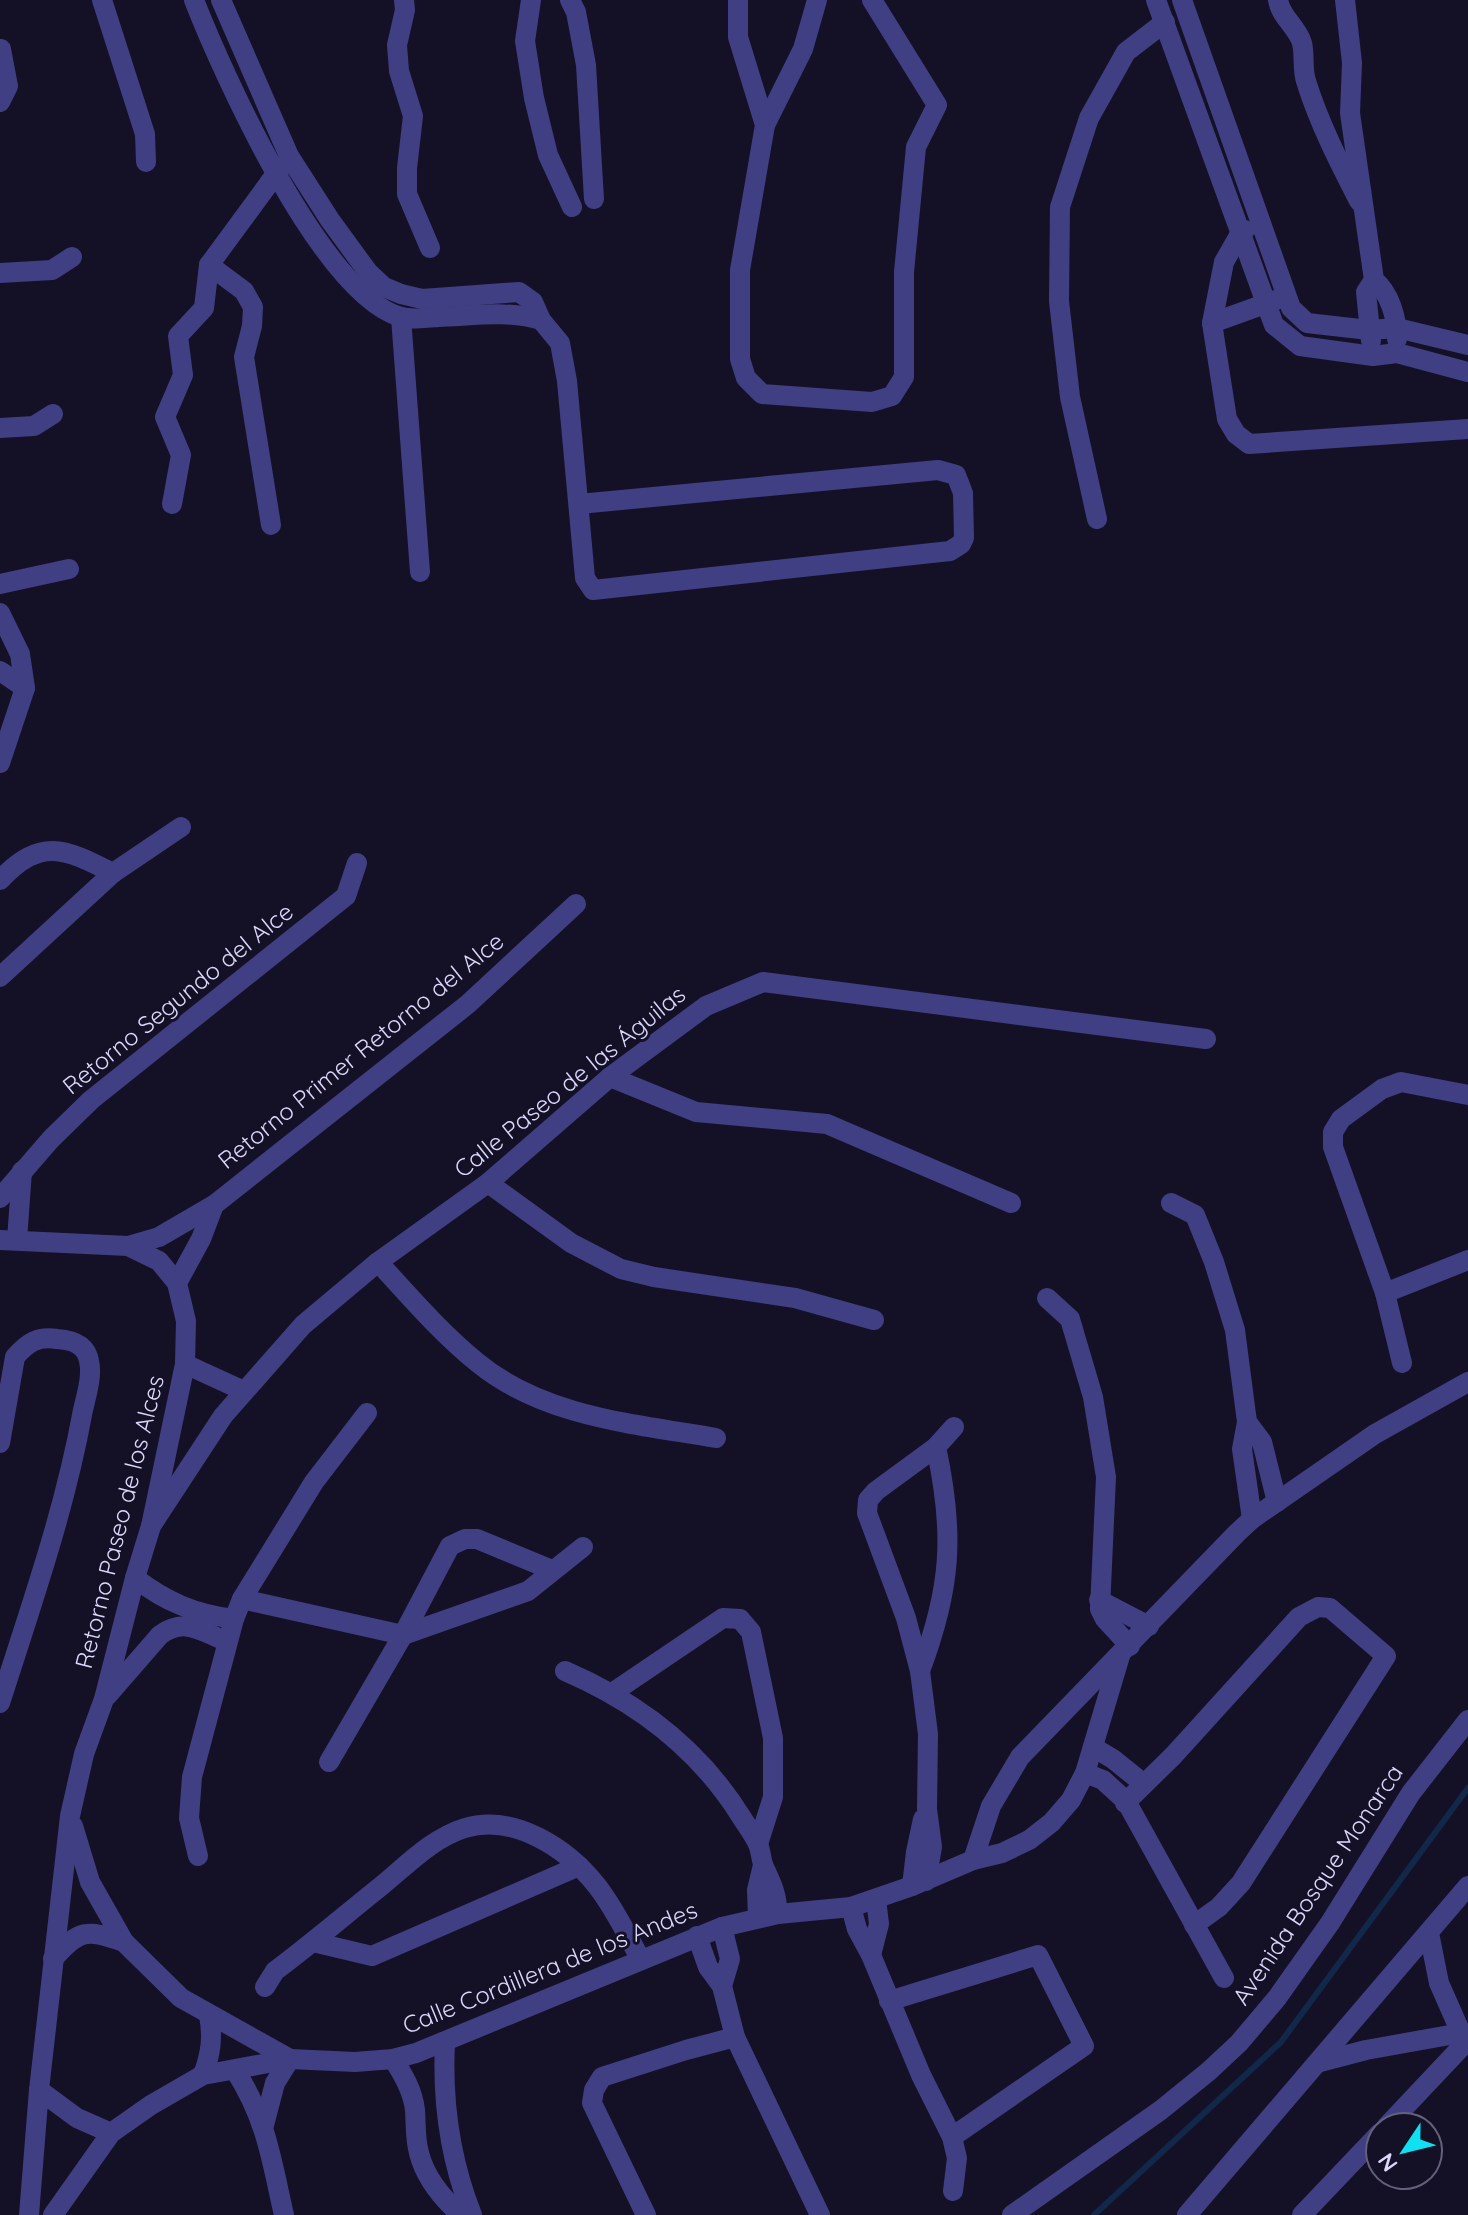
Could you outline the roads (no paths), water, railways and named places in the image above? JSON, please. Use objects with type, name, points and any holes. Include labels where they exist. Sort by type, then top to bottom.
[{"type":"street","points":[[102,0],[145,134],[146,162]]},
{"type":"street","points":[[194,0],[219,64],[276,175],[312,231],[351,282],[377,304],[401,317]]},
{"type":"street","points":[[221,0],[289,156],[330,220],[368,272],[384,287],[422,308]]},
{"type":"street","points":[[404,0],[405,10],[397,45],[399,71],[413,116],[407,194],[430,248]]},
{"type":"street","points":[[531,0],[525,41],[534,98],[548,155],[572,207]]},
{"type":"street","points":[[570,0],[576,12],[586,65],[594,199]]},
{"type":"street","points":[[738,0],[738,37],[765,125]]},
{"type":"street","points":[[817,0],[803,49],[765,125],[740,270],[740,359],[746,378],[762,394],[872,402],[892,396],[904,377],[904,272],[916,147],[937,105],[872,0]]},
{"type":"street","points":[[1156,0],[1274,325],[1300,346],[1373,356],[1397,353],[1468,372]]},
{"type":"street","points":[[1182,0],[1291,308],[1307,323],[1369,330],[1397,328],[1468,345]]},
{"type":"street","points":[[1278,0],[1280,9],[1302,43],[1305,78],[1328,143],[1364,212]]},
{"type":"street","points":[[1345,0],[1352,63],[1350,113],[1374,280],[1366,292],[1373,356]]},
{"type":"street","points":[[1097,519],[1070,397],[1059,301],[1060,207],[1089,118],[1126,52],[1165,22]]},
{"type":"street","points":[[1175,51],[1198,43]]},
{"type":"street","points":[[0,102],[8,86],[1,49]]},
{"type":"street","points":[[172,504],[181,455],[165,417],[183,375],[178,336],[204,308],[209,265],[289,156]]},
{"type":"street","points":[[1261,218],[1240,234],[1224,262],[1212,323],[1227,419],[1236,434],[1249,444],[1468,429]]},
{"type":"street","points":[[0,273],[52,270],[72,257]]},
{"type":"street","points":[[209,265],[244,291],[253,307],[244,357],[271,525]]},
{"type":"street","points":[[1374,280],[1385,289],[1397,328],[1397,353]]},
{"type":"street","points":[[401,317],[422,308],[519,292],[533,302],[541,320],[560,343],[567,381],[585,578],[593,590],[950,551],[964,538],[961,487],[956,475],[938,470],[579,504]]},
{"type":"street","points":[[1212,323],[1289,296]]},
{"type":"street","points":[[401,317],[420,572]]},
{"type":"street","points":[[0,428],[34,426],[53,414]]},
{"type":"street","points":[[0,584],[69,569]]},
{"type":"street","points":[[0,613],[20,654],[25,688],[0,763]]},
{"type":"street","points":[[0,671],[25,688]]},
{"type":"street","points":[[0,977],[113,873],[181,827]]},
{"type":"street","points":[[0,880],[36,853],[52,850],[73,853],[113,873]]},
{"type":"street","name":"Retorno Segundo del Alce","points":[[0,1198],[91,1100],[346,896],[357,863]]},
{"type":"street","name":"Retorno Primer Retorno del Alce","points":[[128,1246],[159,1237],[214,1205],[468,1004],[576,904]]},
{"type":"street","name":"Calle Paseo de las Águilas","points":[[151,1526],[223,1416],[303,1325],[378,1262],[488,1183],[610,1077],[706,1006],[763,982],[1206,1039]]},
{"type":"street","points":[[610,1077],[696,1112],[827,1124],[1011,1203]]},
{"type":"street","points":[[1402,1363],[1385,1293],[1333,1147],[1333,1132],[1341,1119],[1382,1089],[1401,1082],[1468,1095]]},
{"type":"street","points":[[22,1171],[9,1240],[128,1246],[159,1261],[177,1283]]},
{"type":"street","points":[[488,1183],[571,1243],[621,1269],[654,1277],[795,1298],[874,1320]]},
{"type":"street","points":[[1171,1203],[1195,1215],[1214,1262],[1235,1330],[1247,1422],[1242,1449],[1252,1519]]},
{"type":"street","name":"Retorno Primer Retorno del Alce","points":[[177,1283],[201,1239],[214,1205]]},
{"type":"street","points":[[1385,1293],[1468,1260]]},
{"type":"street","points":[[378,1262],[435,1324],[479,1364],[504,1381],[538,1398],[593,1416],[716,1438]]},
{"type":"street","name":"Retorno Paseo de los Alces","points":[[70,1816],[84,1754],[104,1699],[151,1526],[185,1364],[186,1321],[177,1283]]},
{"type":"street","points":[[1047,1298],[1070,1319],[1093,1397],[1106,1477],[1099,1600],[1105,1619],[1125,1651]]},
{"type":"street","points":[[0,1443],[15,1357],[24,1347],[43,1337],[79,1344],[86,1352],[90,1369],[73,1461],[0,1703]]},
{"type":"street","points":[[185,1364],[244,1391]]},
{"type":"street","name":"Calle Cordillera de los Andes","points":[[973,1860],[985,1819],[1020,1757],[1252,1519],[1375,1434],[1468,1382]]},
{"type":"street","points":[[198,1856],[189,1818],[192,1777],[230,1631],[242,1599],[314,1482],[367,1413]]},
{"type":"street","points":[[1247,1422],[1262,1442],[1277,1502]]},
{"type":"street","points":[[919,1884],[916,1852],[927,1809],[928,1734],[920,1671],[906,1618],[867,1513],[868,1500],[876,1491],[936,1447],[954,1427]]},
{"type":"street","points":[[920,1671],[936,1628],[947,1569],[949,1538],[946,1492],[936,1447]]},
{"type":"street","points":[[329,1762],[403,1635],[450,1546],[465,1539],[477,1539],[552,1570]]},
{"type":"street","points":[[242,1599],[403,1635],[528,1591],[583,1547]]},
{"type":"street","points":[[135,1578],[156,1595],[181,1608],[207,1616],[230,1631]]},
{"type":"street","points":[[1099,1600],[1149,1626]]},
{"type":"street","points":[[1125,1803],[1299,1617],[1309,1610],[1330,1608],[1386,1656],[1241,1883],[1219,1907],[1194,1925]]},
{"type":"street","points":[[612,1693],[723,1618],[740,1619],[751,1632],[773,1738],[773,1797],[758,1844]]},
{"type":"street","points":[[104,1699],[160,1635],[171,1628],[183,1624],[230,1631]]},
{"type":"street","name":"Calle Cordillera de los Andes","points":[[53,2215],[111,2133],[203,2075],[290,2059],[355,2062],[393,2059],[445,2043],[722,1927],[768,1916],[851,1907],[919,1884],[973,1860],[1002,1853],[1029,1840],[1052,1822],[1071,1800],[1085,1773],[1125,1651]]},
{"type":"street","points":[[565,1671],[612,1693],[656,1723],[696,1758],[730,1799],[758,1844],[763,1865],[775,1887],[768,1916]]},
{"type":"street","points":[[1059,1715],[1084,1719],[1094,1740],[1144,1784]]},
{"type":"street","name":"Avenida Bosque Monarca","points":[[1012,2215],[1161,2110],[1239,2043],[1277,1998],[1330,1923],[1411,1793],[1468,1720]]},
{"type":"street","points":[[1085,1773],[1103,1780],[1125,1803],[1224,1978]]},
{"type":"street","points":[[70,1816],[90,1882],[124,1942],[181,1998],[290,2059],[275,2083],[264,2125]]},
{"type":"street","points":[[29,2215],[39,2090],[70,1816]]},
{"type":"street","points":[[265,1987],[275,1971],[431,1845],[466,1828],[499,1825],[526,1831],[579,1866],[608,1901],[632,1963]]},
{"type":"street","points":[[313,1942],[372,1956],[579,1866]]},
{"type":"street","points":[[1187,2215],[1468,1886]]},
{"type":"street","points":[[871,1955],[879,1924],[876,1899]]},
{"type":"street","points":[[851,1907],[857,1929],[952,2137],[957,2158],[953,2191]]},
{"type":"street","points":[[722,1927],[730,1959],[722,1986]]},
{"type":"street","points":[[53,1959],[69,1941],[85,1933],[94,1932],[124,1942]]},
{"type":"street","points":[[1429,1933],[1439,1983],[1466,2036]]},
{"type":"street","points":[[697,1936],[708,1967],[722,1986],[735,2037],[820,2215]]},
{"type":"street","points":[[889,2001],[1038,1955],[1084,2046],[952,2137]]},
{"type":"street","points":[[203,2075],[213,2037],[209,2015]]},
{"type":"street","points":[[1320,2062],[1378,2048],[1466,2036]]},
{"type":"street","points":[[1400,2111],[1466,2036]]},
{"type":"street","points":[[646,2215],[592,2103],[594,2090],[602,2077],[735,2037]]},
{"type":"street","points":[[445,2043],[445,2102],[455,2166],[472,2215]]},
{"type":"street","points":[[393,2059],[406,2079],[415,2107],[419,2155],[430,2178],[461,2215]]},
{"type":"street","points":[[235,2070],[264,2125],[284,2215]]},
{"type":"street","points":[[39,2090],[77,2118],[111,2133]]},
{"type":"street","points":[[415,2107],[445,2102]]},
{"type":"street","points":[[1302,2215],[1364,2150]]},
{"type":"waterway","points":[[1094,2215],[1281,2042],[1468,1788]]}]
